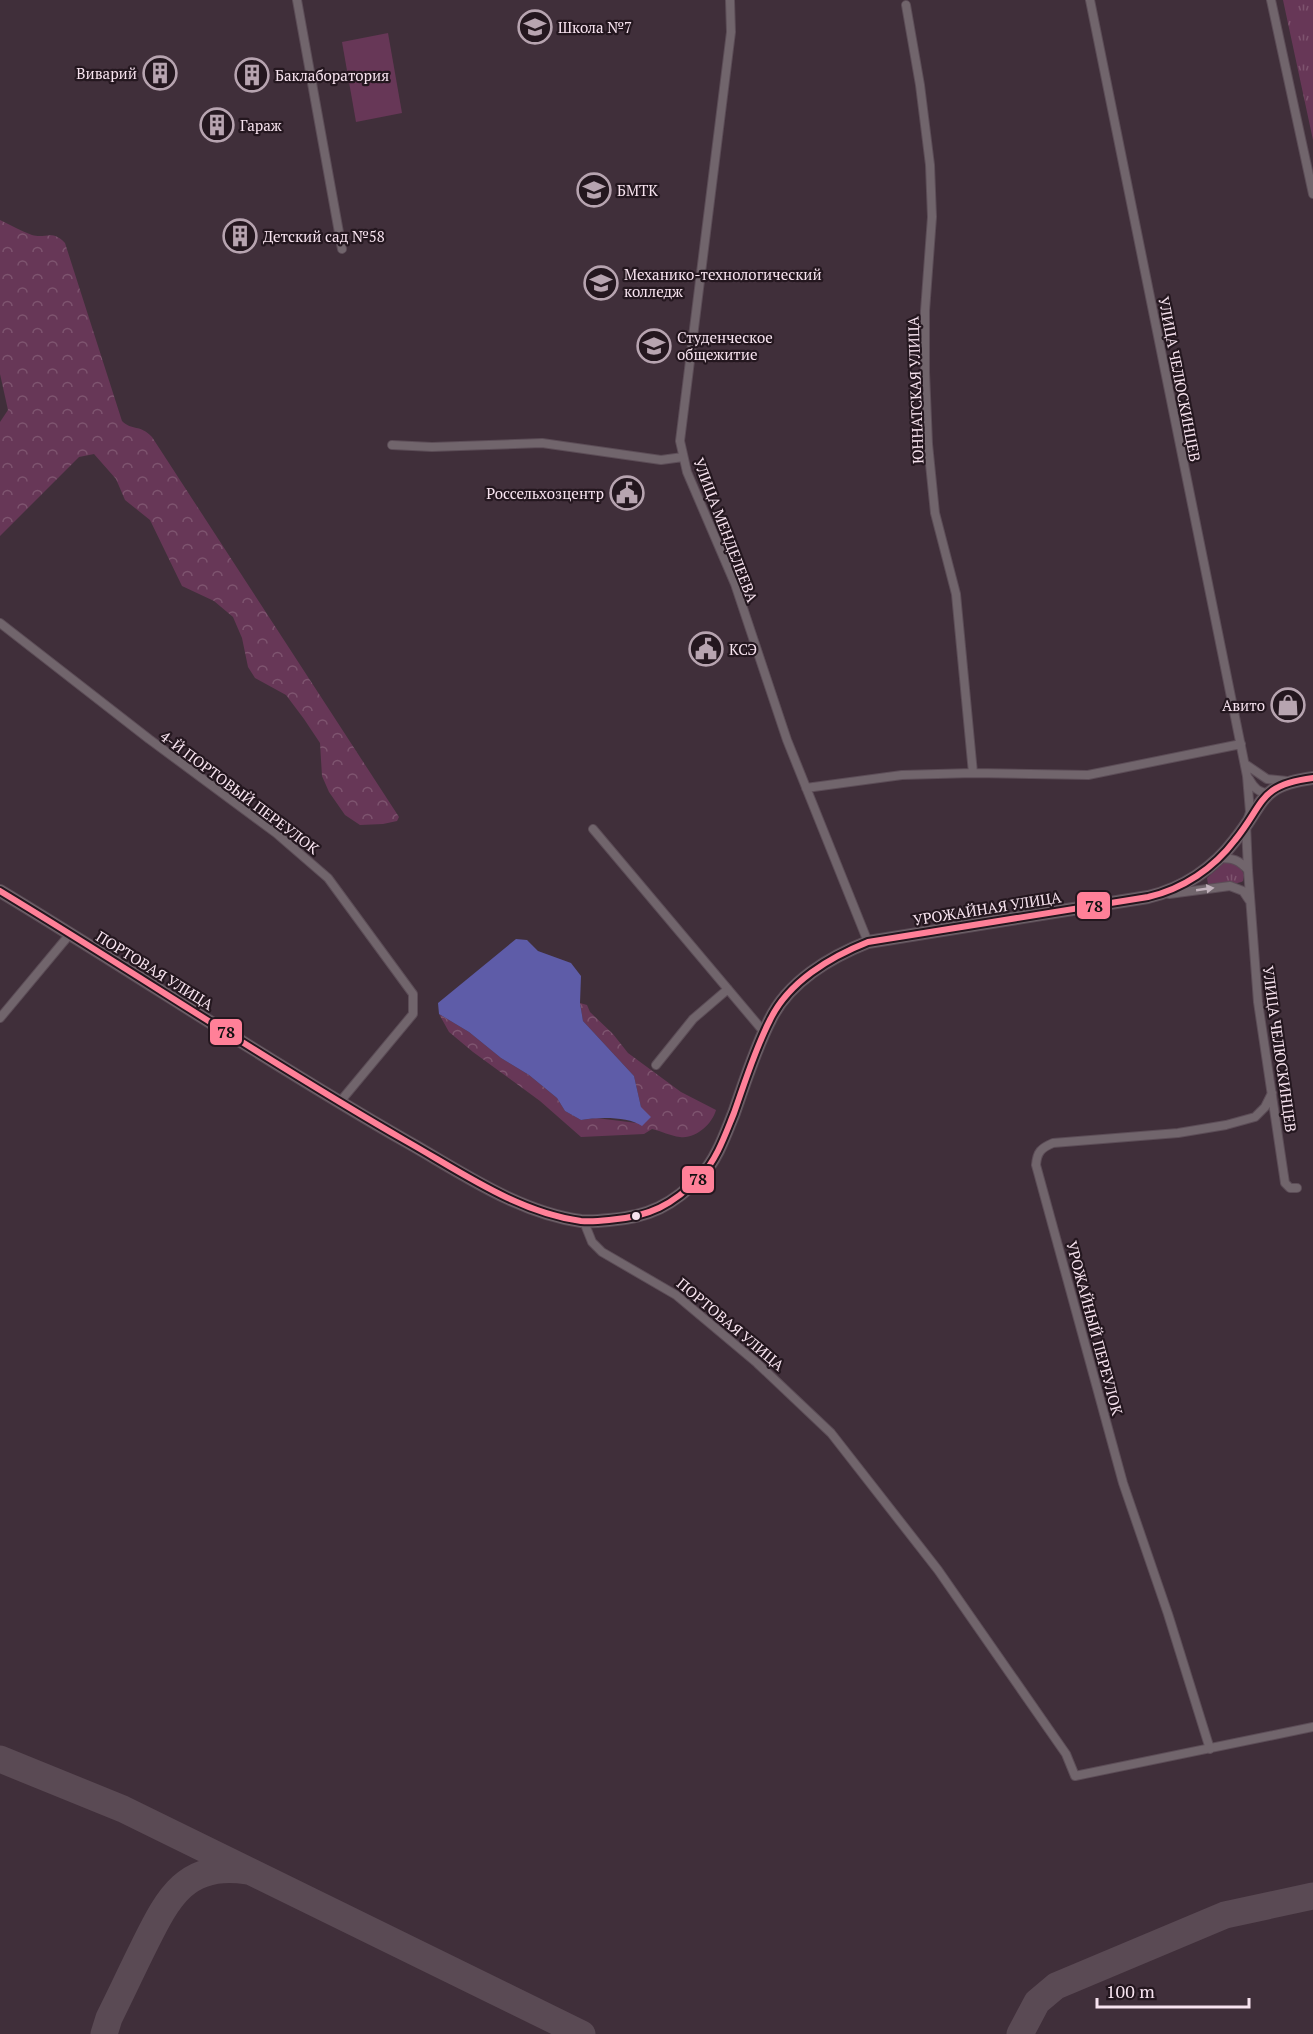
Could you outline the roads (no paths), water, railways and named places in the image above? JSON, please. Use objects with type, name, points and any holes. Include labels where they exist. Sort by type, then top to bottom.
[{"type":"street","points":[[297,0],[342,249]]},
{"type":"street","name":"УЛИЦА МЕНДЕЛЕЕВА","points":[[730,0],[731,32],[680,441],[683,457],[698,499],[735,584],[787,741],[868,942]]},
{"type":"street","name":"УЛИЦА ЧЕЛЮСКИНЦЕВ","points":[[1090,0],[1245,764],[1250,812],[1246,825],[1248,870],[1258,1002],[1285,1183],[1290,1188],[1297,1188]]},
{"type":"street","points":[[1271,0],[1313,194]]},
{"type":"street","name":"ЮННАТСКАЯ УЛИЦА","points":[[906,5],[920,85],[930,165],[932,217],[925,321],[928,444],[935,513],[956,594],[973,773]]},
{"type":"street","points":[[392,445],[442,447],[542,443],[661,460],[683,457]]},
{"type":"street","name":"4-Й ПОРТОВЫЙ ПЕРЕУЛОК","points":[[0,623],[149,739],[276,833],[328,878],[413,994],[413,1014],[339,1103]]},
{"type":"street","points":[[806,788],[902,775],[973,773],[1088,775],[1241,744]]},
{"type":"street","points":[[1245,764],[1267,779],[1293,780]]},
{"type":"street","points":[[1247,776],[1257,790],[1269,793]]},
{"type":"street","name":"УРОЖАЙНАЯ УЛИЦА","points":[[584,1222],[625,1219],[666,1206],[683,1194],[704,1173],[721,1145],[771,1017],[807,976],[837,956],[868,942],[1152,897],[1191,880],[1219,858],[1246,825],[1261,800],[1269,793],[1293,780],[1313,777]]},
{"type":"street","points":[[592,829],[764,1032]]},
{"type":"street","points":[[1219,858],[1233,858],[1241,862],[1248,870]]},
{"type":"street","points":[[1152,897],[1230,886],[1243,891],[1250,903]]},
{"type":"street","name":"ПОРТОВАЯ УЛИЦА","points":[[0,891],[339,1103],[494,1191],[523,1205],[584,1222],[591,1242],[602,1252],[676,1295],[757,1363],[831,1433],[938,1570],[1066,1754],[1075,1776],[1210,1749]]},
{"type":"street","points":[[0,1018],[70,934]]},
{"type":"street","points":[[656,1065],[693,1019],[728,989]]},
{"type":"street","name":"УРОЖАЙНЫЙ ПЕРЕУЛОК","points":[[1210,1749],[1168,1614],[1123,1483],[1036,1165],[1037,1155],[1043,1148],[1053,1143],[1178,1133],[1240,1122],[1254,1117],[1265,1107],[1272,1093]]},
{"type":"street","points":[[1210,1749],[1313,1727]]},
{"type":"place","name":"Школа №7","points":[[535,27]]},
{"type":"place","name":"Виварий","points":[[160,73]]},
{"type":"place","name":"Баклаборатория","points":[[252,75]]},
{"type":"place","name":"Гараж","points":[[217,125]]},
{"type":"place","name":"БМТК","points":[[594,190]]},
{"type":"place","name":"Детский сад №58","points":[[240,236]]},
{"type":"place","name":"Механико-технологический колледж","points":[[601,283]]},
{"type":"place","name":"Студенческое общежитие","points":[[654,346]]},
{"type":"place","name":"Россельхозцентр","points":[[627,493]]},
{"type":"place","name":"КСЭ","points":[[706,649]]},
{"type":"place","name":"Авито","points":[[1288,705]]}]
